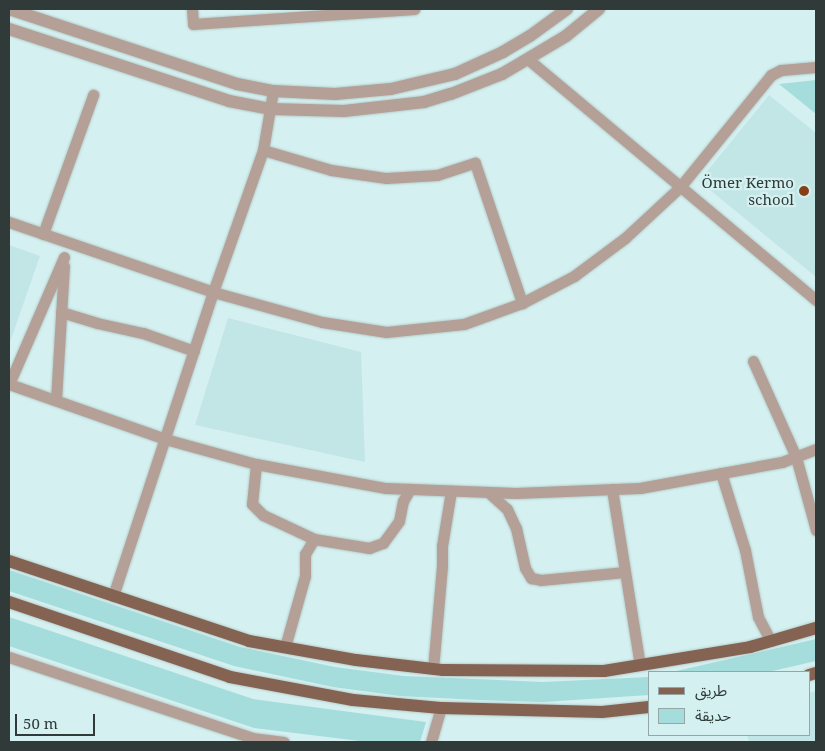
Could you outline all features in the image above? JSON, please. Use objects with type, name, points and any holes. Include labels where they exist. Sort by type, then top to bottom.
[{"type":"main road","points":[[9,561],[249,641],[356,660],[433,669],[604,670],[750,646],[816,628]]},
{"type":"main road","points":[[9,602],[230,677],[353,700],[441,708],[602,712],[648,707]]},
{"type":"street","points":[[9,9],[218,78],[273,91],[362,93],[427,82],[469,68],[503,52],[567,9]]},
{"type":"street","points":[[192,9],[193,24],[414,9]]},
{"type":"street","points":[[9,29],[195,92],[228,101],[271,109],[344,111],[424,102],[451,94],[502,74],[529,60],[566,36],[599,9]]},
{"type":"street","points":[[66,48],[72,30]]},
{"type":"street","points":[[529,60],[816,300]]},
{"type":"street","points":[[9,222],[213,292],[322,322],[386,332],[464,324],[522,303],[574,276],[625,238],[680,187],[771,75],[781,70],[816,67]]},
{"type":"street","points":[[113,596],[213,292],[263,150],[273,91]]},
{"type":"street","points":[[43,234],[93,95]]},
{"type":"street","points":[[263,150],[332,170],[386,178],[437,174],[475,163],[522,303]]},
{"type":"street","points":[[56,400],[65,241]]},
{"type":"street","points":[[64,257],[9,384],[165,439],[256,464],[386,488],[488,492],[612,489],[640,488],[782,462],[816,448]]},
{"type":"street","points":[[61,312],[97,323],[143,333],[194,351]]},
{"type":"street","points":[[753,361],[796,457],[816,530]]},
{"type":"street","points":[[256,464],[252,504],[263,516],[314,539],[369,548],[383,544],[399,520],[403,501],[410,489]]},
{"type":"street","points":[[721,473],[745,550],[758,617],[771,641]]},
{"type":"street","points":[[612,489],[640,665]]},
{"type":"street","points":[[433,669],[442,546],[451,490]]},
{"type":"street","points":[[488,492],[507,509],[516,528],[525,568],[530,578],[541,580],[625,572]]},
{"type":"street","points":[[285,647],[305,576],[305,554],[314,539]]},
{"type":"street","points":[[9,657],[252,738],[284,742]]},
{"type":"street","points":[[431,742],[441,708]]},
{"type":"shaded area","points":[[769,95],[816,133],[816,277],[699,181]]},
{"type":"shaded area","points":[[9,245],[40,256],[9,345]]},
{"type":"shaded area","points":[[228,318],[361,352],[365,462],[195,425]]},
{"type":"shaded area","points":[[816,691],[816,742],[749,742],[747,736],[810,736],[810,693]]},
{"type":"green space","points":[[816,80],[816,114],[779,84]]},
{"type":"green space","points":[[9,570],[240,647],[335,667],[404,676],[542,682],[648,677],[648,695],[544,702],[400,696],[333,687],[234,666],[9,591]]},
{"type":"green space","points":[[9,617],[253,699],[426,722],[420,742],[368,742],[254,728],[9,646]]},
{"type":"green space","points":[[816,639],[816,661],[772,671],[676,671]]},
{"type":"place","name":"Ömer Kermo school","points":[[804,191]]}]
